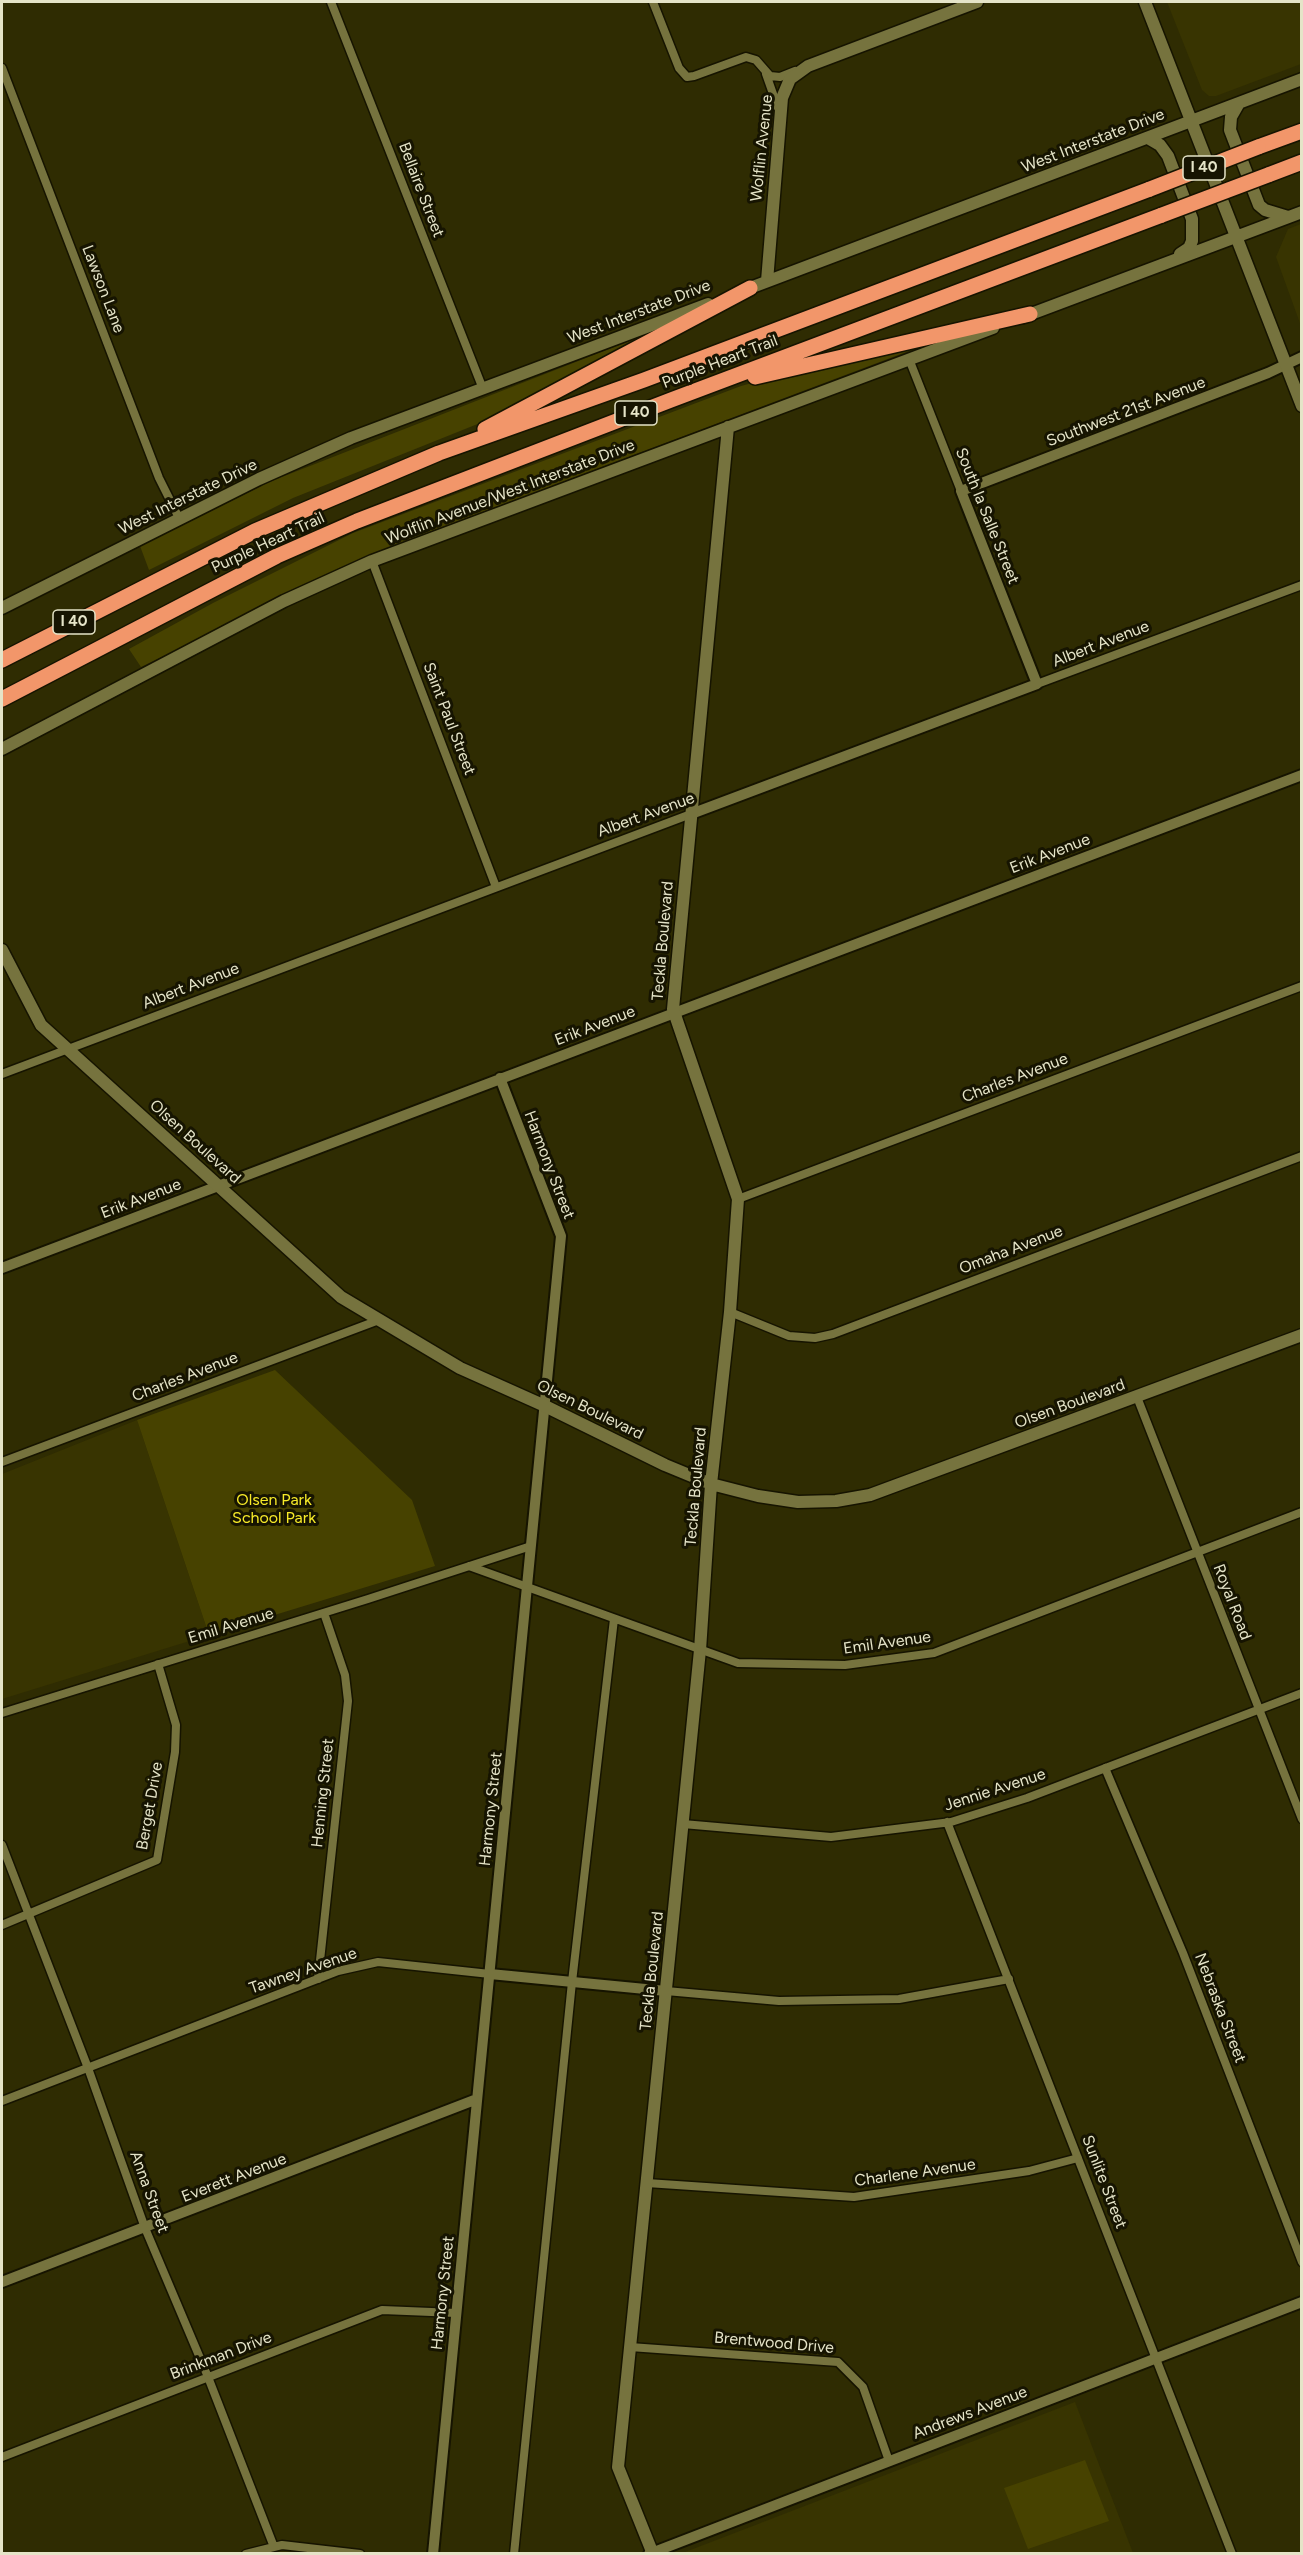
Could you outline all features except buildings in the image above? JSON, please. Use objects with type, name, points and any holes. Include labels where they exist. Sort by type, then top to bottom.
[{"type":"highway","name":"Purple Heart Trail","points":[[2,660],[255,531],[439,453],[644,380],[1302,131]]},
{"type":"highway","name":"Purple Heart Trail","points":[[2,699],[287,552],[357,521],[1302,162]]},
{"type":"highway","points":[[439,453],[750,288]]},
{"type":"highway","points":[[671,400],[785,369],[1030,314]]},
{"type":"main road","name":"Wolflin Avenue","points":[[767,281],[780,119],[785,87],[798,72],[808,66],[977,2]]},
{"type":"main road","points":[[1145,2],[1302,406]]},
{"type":"main road","name":"West Interstate Drive","points":[[2,608],[259,480],[351,438],[1302,79]]},
{"type":"main road","points":[[1239,103],[1231,117],[1230,130],[1259,205],[1265,210],[1288,217]]},
{"type":"main road","points":[[1148,138],[1160,145],[1168,156],[1192,219],[1192,242],[1189,248],[1169,262]]},
{"type":"main road","points":[[728,427],[1302,212]]},
{"type":"main road","name":"Wolflin Avenue/West Interstate Drive","points":[[2,749],[218,635],[337,576],[728,427]]},
{"type":"main road","name":"Teckla Boulevard","points":[[651,2553],[618,2467],[700,1650],[711,1484],[730,1312],[738,1199],[673,1012],[728,427]]},
{"type":"main road","name":"Olsen Boulevard","points":[[2,950],[41,1026],[341,1297],[460,1368],[545,1406],[665,1465],[711,1484],[758,1496],[798,1502],[836,1501],[870,1495],[1302,1335]]},
{"type":"street","name":"Bellaire Street","points":[[331,2],[483,388]]},
{"type":"street","points":[[653,2],[679,68],[687,77],[746,57],[756,60],[766,74],[776,100],[780,119]]},
{"type":"street","points":[[766,74],[780,77],[808,66]]},
{"type":"street","name":"Lawson Lane","points":[[2,68],[159,477],[180,520]]},
{"type":"street","name":"Southwest 21st Avenue","points":[[961,491],[1302,357]]},
{"type":"street","name":"South la Salle Street","points":[[909,359],[1037,684]]},
{"type":"street","name":"Saint Paul Street","points":[[372,561],[496,887]]},
{"type":"street","name":"Albert Avenue","points":[[2,1074],[1302,585]]},
{"type":"street","name":"Erik Avenue","points":[[2,1268],[1302,775]]},
{"type":"street","name":"Charles Avenue","points":[[738,1199],[1302,986]]},
{"type":"street","name":"Harmony Street","points":[[433,2553],[561,1236],[500,1078]]},
{"type":"street","name":"Omaha Avenue","points":[[730,1312],[789,1336],[815,1338],[833,1334],[1302,1156]]},
{"type":"street","name":"Charles Avenue","points":[[2,1462],[379,1320]]},
{"type":"street","name":"Royal Road","points":[[1137,1396],[1302,1818]]},
{"type":"street","name":"Emil Avenue","points":[[469,1566],[527,1589],[738,1663],[845,1665],[934,1653],[1302,1512]]},
{"type":"street","name":"Emil Avenue","points":[[2,1713],[531,1546]]},
{"type":"street","name":"Henning Street","points":[[318,1979],[348,1701],[345,1675],[324,1613]]},
{"type":"street","points":[[514,2553],[572,1982],[614,1619]]},
{"type":"street","name":"Berget Drive","points":[[2,1925],[157,1860],[175,1752],[176,1725],[158,1664]]},
{"type":"street","name":"Jennie Avenue","points":[[683,1824],[831,1838],[947,1822],[1027,1798],[1302,1692]]},
{"type":"street","name":"Nebraska Street","points":[[1105,1767],[1183,1953],[1302,2262]]},
{"type":"street","name":"Sunlite Street","points":[[947,1822],[1232,2553]]},
{"type":"street","name":"Anna Street","points":[[2,1845],[88,2068],[145,2228],[208,2377],[274,2547]]},
{"type":"street","name":"Tawney Avenue","points":[[2,2101],[338,1971],[378,1962],[666,1991]]},
{"type":"street","points":[[666,1991],[778,2001],[899,1999],[1009,1979]]},
{"type":"street","name":"Everett Avenue","points":[[2,2282],[477,2099]]},
{"type":"street","name":"Charlene Avenue","points":[[647,2183],[854,2197],[1029,2171],[1078,2158]]},
{"type":"street","name":"Andrews Avenue","points":[[651,2553],[1302,2302]]},
{"type":"street","name":"Brinkman Drive","points":[[2,2457],[382,2310],[456,2313]]},
{"type":"street","name":"Brentwood Drive","points":[[630,2347],[838,2362],[863,2387],[889,2460]]},
{"type":"street","points":[[246,2553],[282,2545],[360,2553]]},
{"type":"shaded area","points":[[1167,2],[1301,2],[1301,64],[1216,96],[1209,96],[1202,90]]},
{"type":"shaded area","points":[[1302,224],[1301,326],[1276,257],[1288,229]]},
{"type":"shaded area","points":[[137,1420],[209,1635],[2,1699],[2,1474]]},
{"type":"shaded area","points":[[1075,2402],[1133,2553],[680,2554]]},
{"type":"green space","points":[[637,338],[638,344],[495,417],[293,498],[149,570],[140,546],[269,482]]},
{"type":"green space","points":[[922,346],[377,552],[141,667],[129,649],[213,603],[353,533],[741,386],[830,362]]},
{"type":"green space","name":"Olsen Park School Park","points":[[275,1370],[412,1500],[435,1566],[209,1635],[137,1420]]},
{"type":"green space","points":[[1085,2460],[1109,2521],[1028,2549],[1004,2488]]}]
